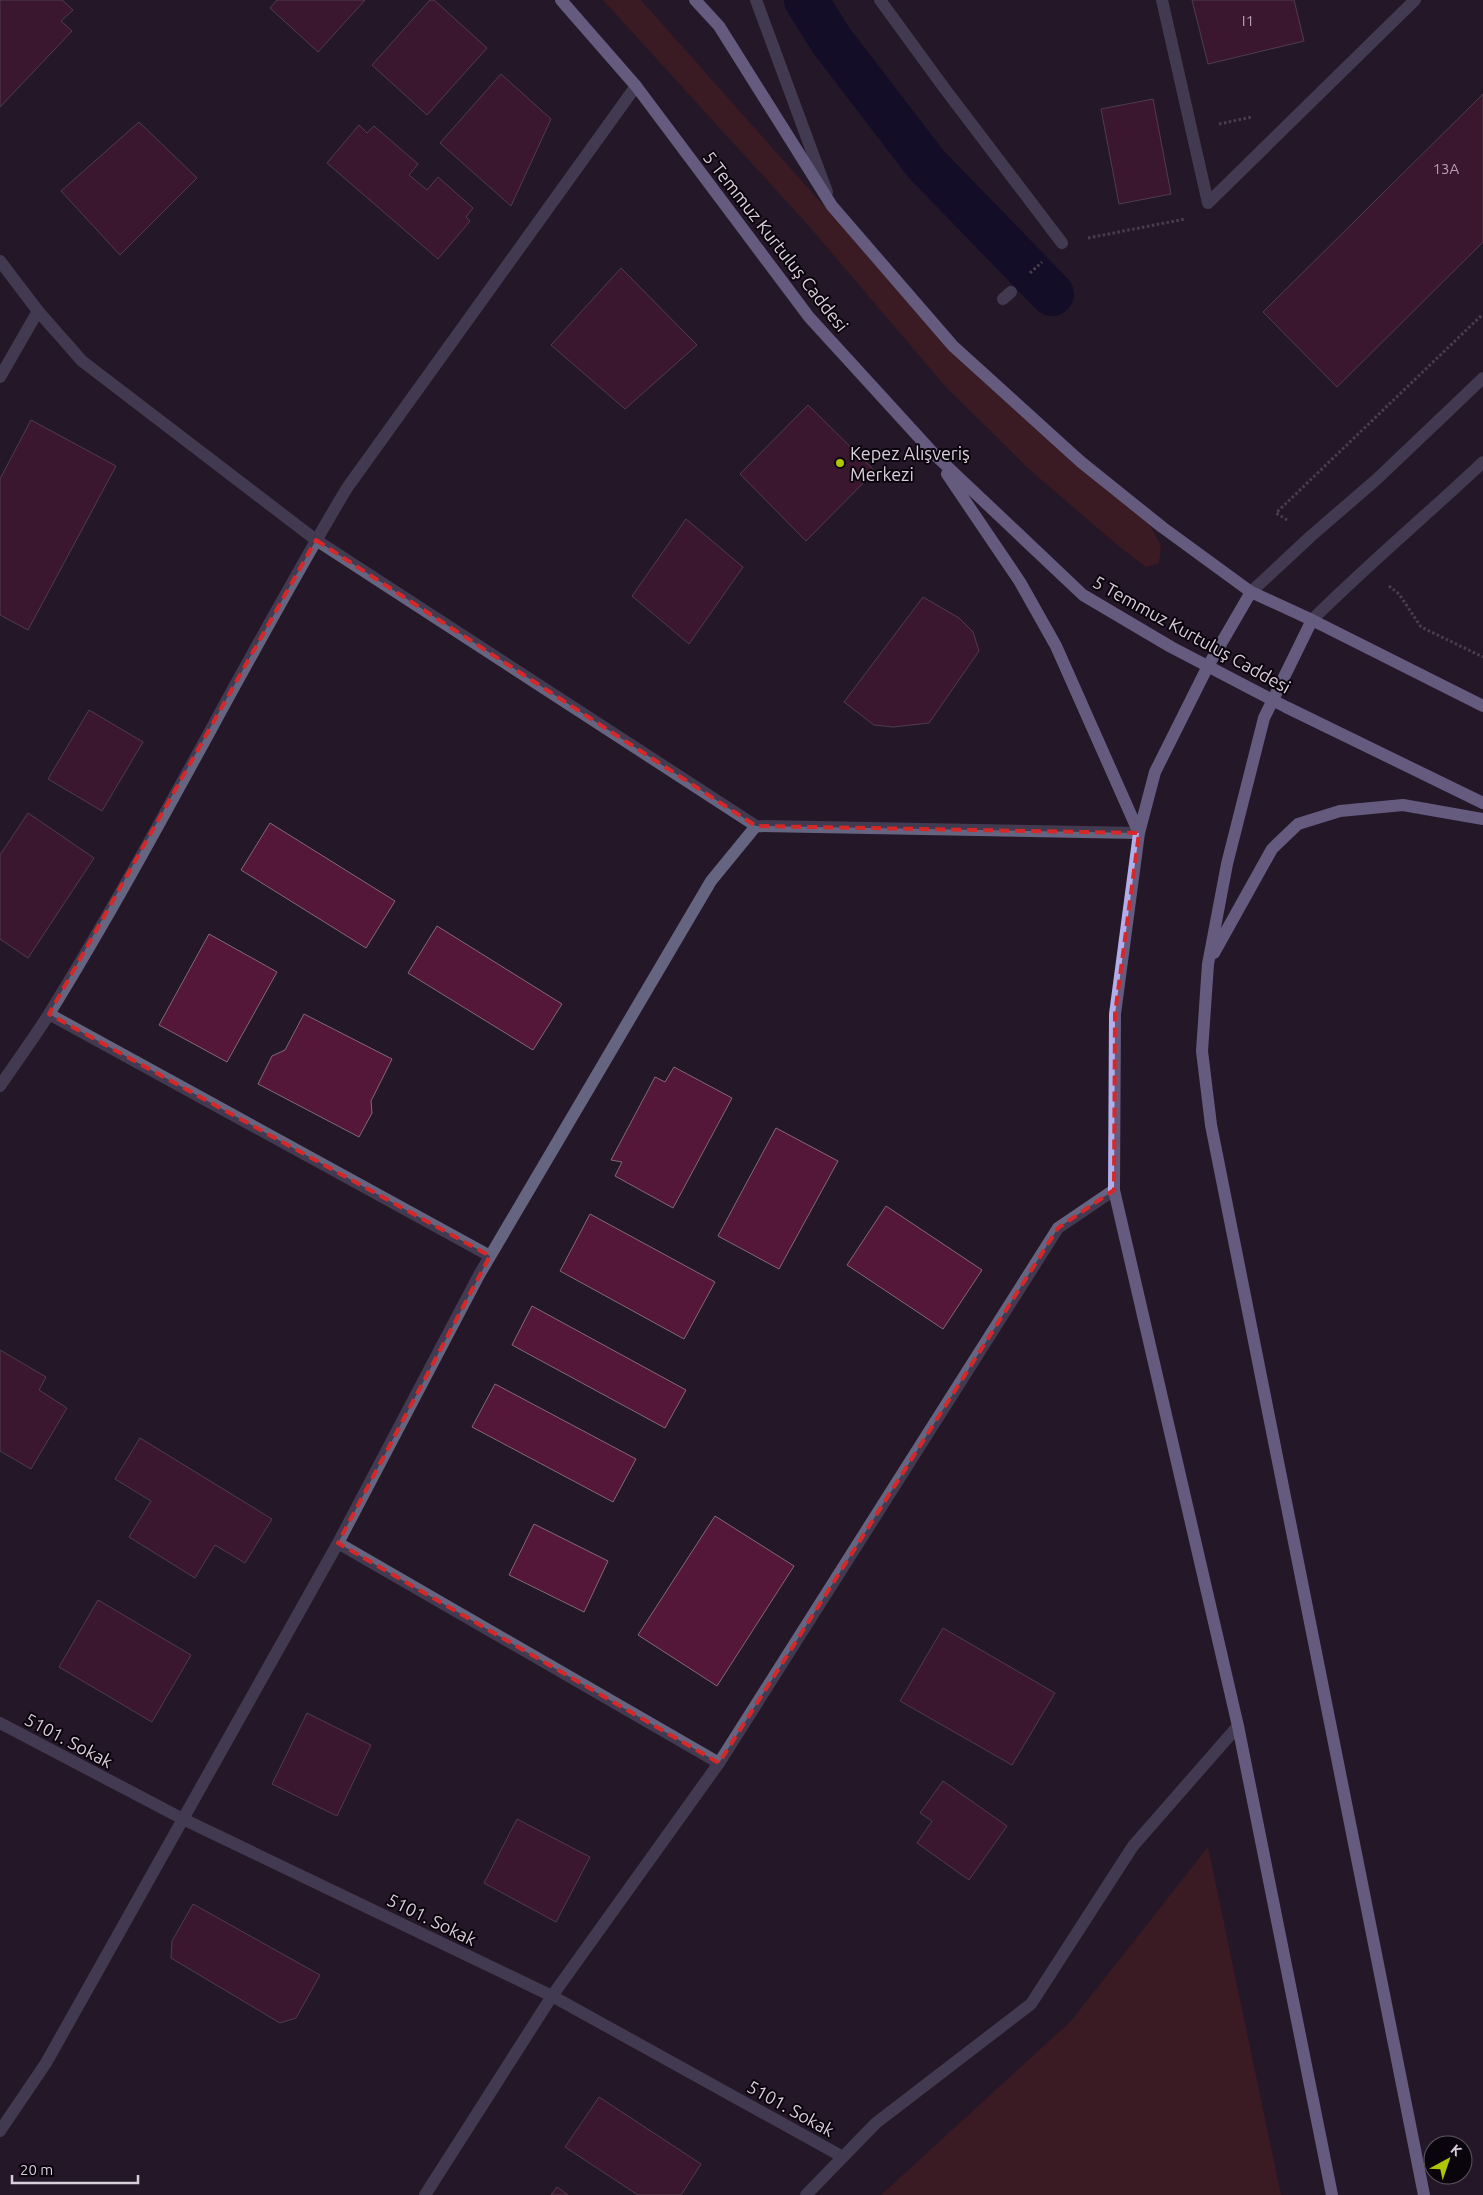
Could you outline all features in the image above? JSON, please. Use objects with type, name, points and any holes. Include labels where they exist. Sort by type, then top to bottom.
[{"type":"main road","name":"5 Temmuz Kurtuluş Caddesi","points":[[561,0],[636,86],[809,317],[934,455],[1083,595],[1171,646],[1273,700],[1483,803]]},
{"type":"main road","points":[[695,0],[719,26],[832,206],[953,346],[1081,462],[1162,527],[1251,592],[1312,620],[1483,706]]},
{"type":"main road","points":[[934,455],[1020,582],[1056,646],[1139,833]]},
{"type":"main road","points":[[1251,592],[1208,666],[1154,772],[1139,833],[1114,1014],[1114,1190],[1238,1726],[1332,2195]]},
{"type":"main road","points":[[1312,620],[1264,718],[1227,864],[1208,964],[1202,1052],[1211,1125],[1424,2195]]},
{"type":"main road","points":[[1208,964],[1272,849],[1298,824],[1340,811],[1403,805],[1483,820]]},
{"type":"street","points":[[756,0],[832,206]]},
{"type":"street","points":[[880,0],[1062,243]]},
{"type":"street","points":[[1162,0],[1208,203]]},
{"type":"street","points":[[1208,203],[1416,0]]},
{"type":"street","points":[[0,1086],[49,1014],[177,794],[316,540],[347,488],[636,86]]},
{"type":"street","points":[[0,261],[38,311],[82,361],[316,540],[756,826],[1139,833]]},
{"type":"street","points":[[0,377],[38,311]]},
{"type":"street","points":[[1251,592],[1311,536],[1377,479],[1483,378]]},
{"type":"street","points":[[1312,620],[1365,568],[1436,507],[1483,462]]},
{"type":"street","points":[[0,2131],[46,2063],[338,1543],[490,1256],[711,881],[756,826]]},
{"type":"street","points":[[49,1014],[490,1256]]},
{"type":"street","points":[[426,2195],[552,1996],[719,1763],[1058,1228],[1114,1190]]},
{"type":"street","points":[[338,1543],[719,1763]]},
{"type":"street","name":"5101. Sokak","points":[[0,1723],[183,1819],[552,1996],[843,2157]]},
{"type":"street","points":[[806,2195],[876,2123],[1031,2004],[1133,1846],[1238,1726]]},
{"type":"path","points":[[1191,128],[1257,116]]},
{"type":"path","points":[[1062,243],[1190,218],[1208,203]]},
{"type":"highlighted area","points":[[316,540],[756,826],[1139,833],[1115,1014],[1114,1190],[1058,1228],[719,1763],[338,1543],[490,1256],[49,1014]]},
{"type":"shaded area","points":[[603,0],[641,0],[825,207],[992,380],[1137,502],[1161,545],[1159,563],[1146,567],[1116,544],[1030,470],[946,387],[808,225]]},
{"type":"shaded area","points":[[1208,1847],[1281,2195],[881,2195],[1071,2021]]},
{"type":"building","points":[[0,0],[62,0],[73,10],[61,21],[72,31],[0,107]]},
{"type":"building","points":[[277,0],[365,0],[318,52],[270,8]]},
{"type":"building","points":[[430,0],[434,0],[487,48],[427,115],[372,65]]},
{"type":"building","points":[[1192,0],[1294,0],[1304,41],[1208,64]]},
{"type":"building","points":[[501,74],[551,119],[511,206],[440,143]]},
{"type":"building","points":[[1483,94],[1483,242],[1337,387],[1263,312]]},
{"type":"building","points":[[1153,99],[1171,194],[1119,204],[1101,109]]},
{"type":"building","points":[[139,122],[197,178],[120,255],[61,191]]},
{"type":"building","points":[[359,125],[367,133],[374,126],[418,164],[409,175],[427,190],[438,177],[473,208],[466,217],[470,221],[438,259],[327,163]]},
{"type":"building","points":[[621,268],[697,345],[625,409],[551,345]]},
{"type":"building","points":[[808,405],[875,471],[806,541],[740,474]]},
{"type":"building","points":[[31,420],[116,466],[28,630],[0,615],[0,479]]},
{"type":"building","points":[[686,519],[743,567],[689,644],[632,596]]},
{"type":"building","points":[[923,597],[959,618],[973,632],[979,651],[929,723],[893,727],[874,725],[844,702]]},
{"type":"building","points":[[89,710],[143,742],[102,811],[48,779]]},
{"type":"building","points":[[28,813],[94,858],[28,958],[0,939],[0,855]]},
{"type":"building","points":[[270,823],[395,901],[366,948],[241,870]]},
{"type":"building","points":[[437,926],[562,1004],[533,1050],[408,973]]},
{"type":"building","points":[[209,934],[277,972],[227,1062],[159,1025]]},
{"type":"building","points":[[304,1014],[392,1059],[371,1101],[372,1113],[359,1137],[258,1084],[272,1056],[285,1050]]},
{"type":"building","points":[[674,1067],[732,1098],[673,1208],[615,1176],[622,1162],[611,1160],[655,1077],[665,1082]]},
{"type":"building","points":[[776,1128],[838,1161],[779,1269],[718,1236]]},
{"type":"building","points":[[886,1206],[982,1270],[943,1329],[847,1265]]},
{"type":"building","points":[[590,1214],[715,1282],[684,1339],[560,1271]]},
{"type":"building","points":[[532,1306],[686,1390],[665,1428],[512,1345]]},
{"type":"building","points":[[0,1350],[46,1377],[39,1390],[67,1408],[31,1469],[0,1451]]},
{"type":"building","points":[[495,1384],[636,1459],[613,1502],[472,1427]]},
{"type":"building","points":[[140,1438],[272,1519],[245,1563],[215,1545],[195,1578],[129,1537],[151,1501],[115,1479]]},
{"type":"building","points":[[715,1516],[794,1566],[717,1686],[638,1635]]},
{"type":"building","points":[[534,1524],[608,1561],[584,1612],[509,1575]]},
{"type":"building","points":[[98,1600],[191,1655],[152,1722],[59,1667]]},
{"type":"building","points":[[943,1628],[1055,1693],[1012,1765],[900,1701]]},
{"type":"building","points":[[307,1713],[371,1745],[337,1816],[272,1784]]},
{"type":"building","points":[[943,1781],[1007,1826],[969,1880],[917,1843],[932,1821],[920,1813]]},
{"type":"building","points":[[517,1819],[590,1857],[556,1922],[484,1883]]},
{"type":"building","points":[[193,1904],[320,1975],[296,2018],[280,2023],[171,1958],[172,1941]]},
{"type":"building","points":[[599,2097],[701,2164],[681,2195],[638,2195],[565,2147]]},
{"type":"building","points":[[557,2187],[568,2195],[551,2195]]},
{"type":"waterway","points":[[806,0],[831,40],[926,164],[1052,294]]},
{"type":"place","name":"Kepez Alışveriş Merkezi","points":[[840,463]]}]
